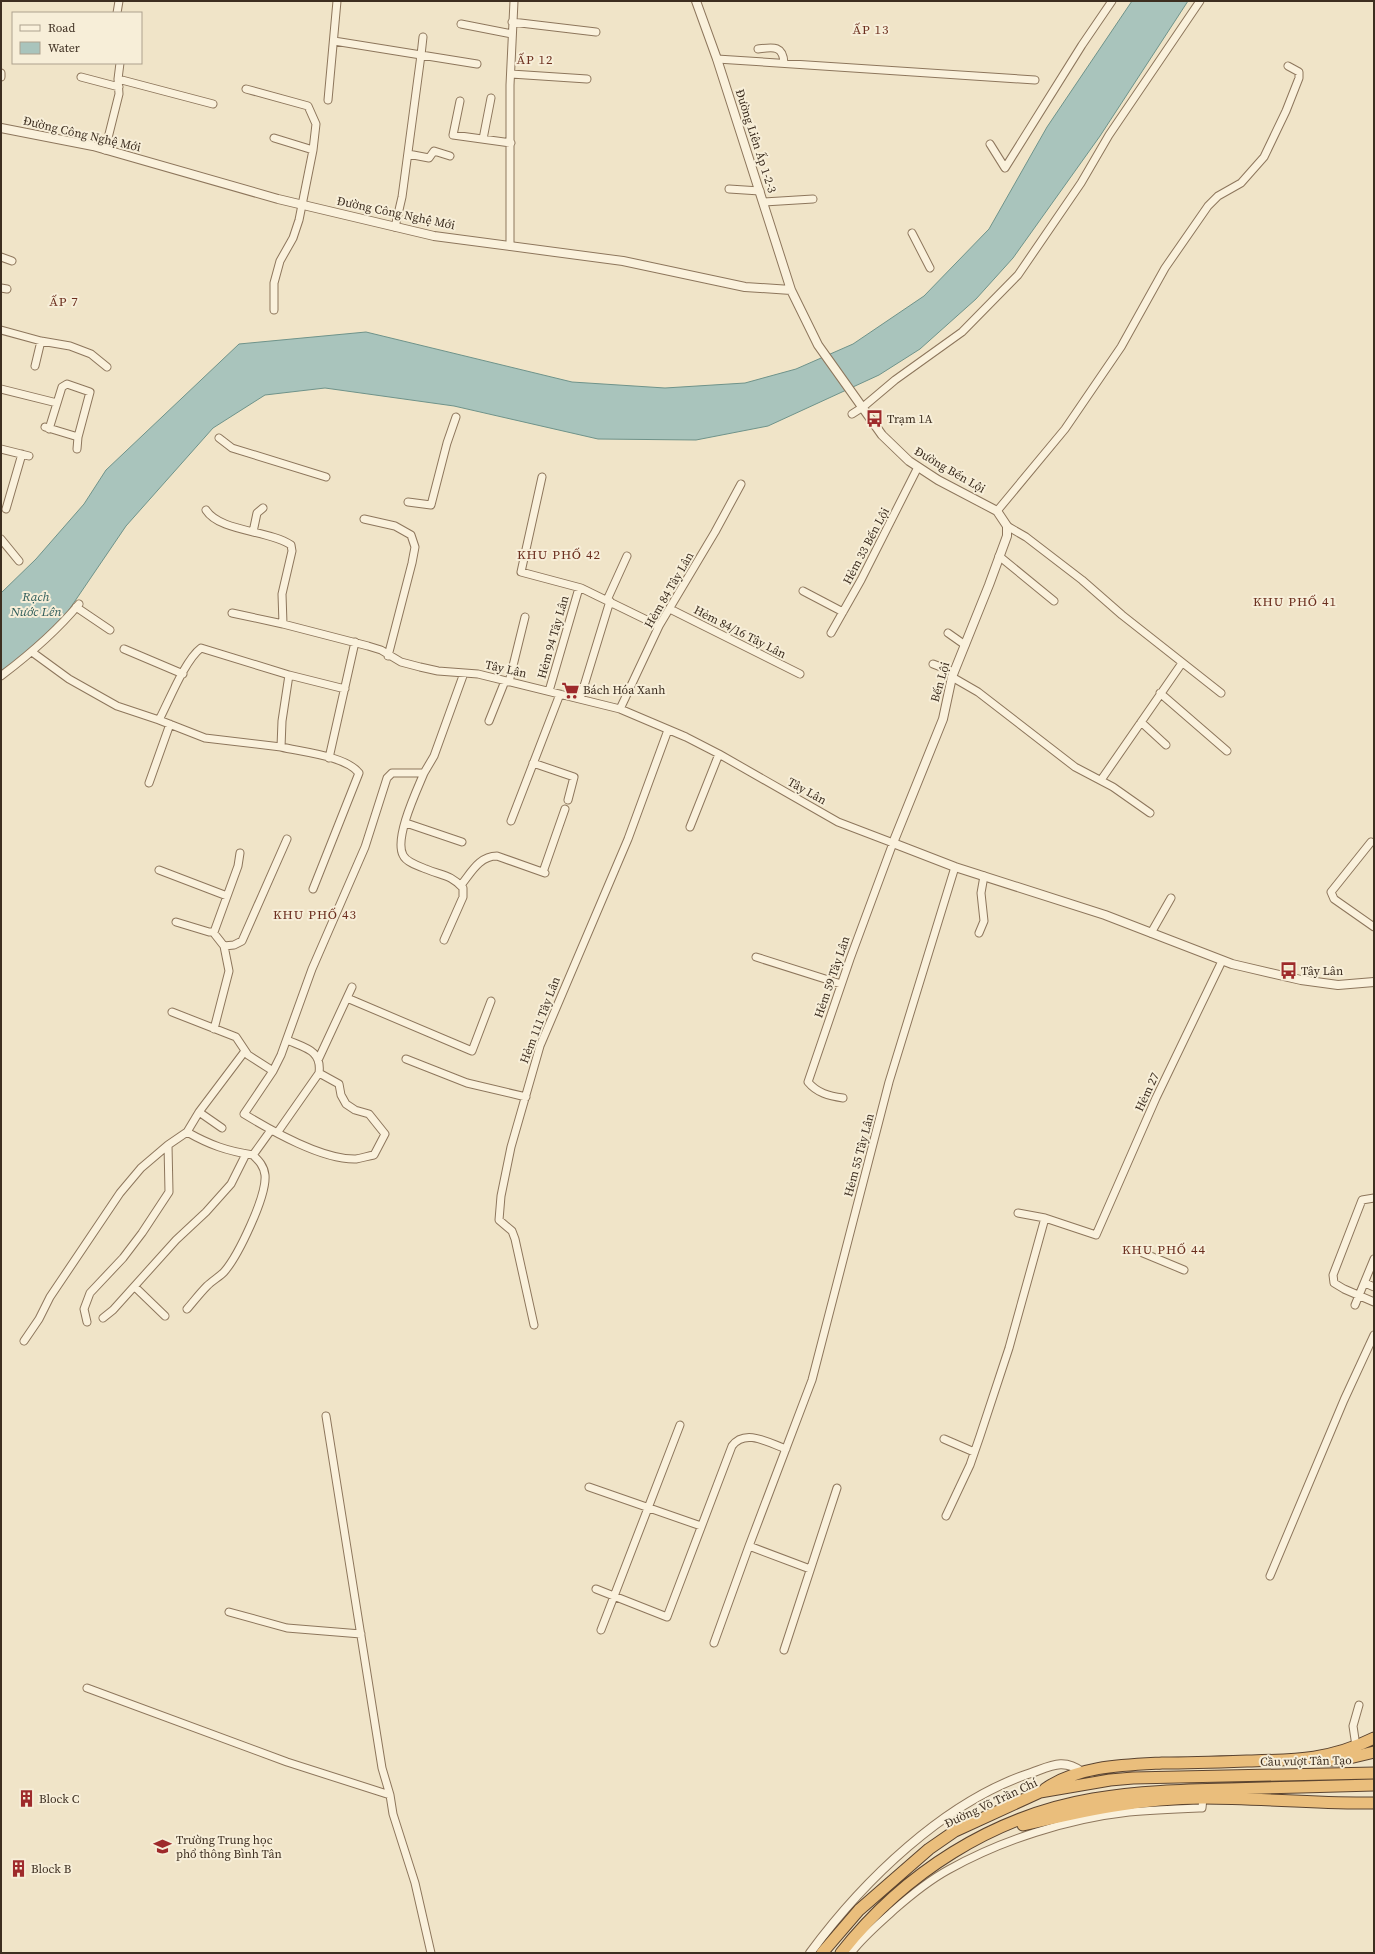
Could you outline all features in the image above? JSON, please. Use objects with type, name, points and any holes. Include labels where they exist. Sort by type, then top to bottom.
[{"type":"highway","points":[[1296,1760],[1335,1754],[1371,1739]]},
{"type":"highway","points":[[1040,1792],[1066,1776],[1112,1767],[1148,1764],[1341,1760],[1374,1752]]},
{"type":"highway","name":"Cầu vượt Tân Tạo","points":[[1239,1776],[1374,1773]]},
{"type":"highway","name":"Đường Võ Trần Chí","points":[[822,1953],[859,1910],[929,1849],[955,1831],[1040,1792],[1110,1780],[1133,1778],[1239,1776]]},
{"type":"highway","points":[[841,1953],[878,1912],[912,1881],[945,1857],[987,1834],[1043,1811],[1092,1799],[1140,1792],[1374,1785]]},
{"type":"highway","points":[[987,1834],[1089,1810],[1150,1802],[1202,1798],[1291,1802],[1374,1803]]},
{"type":"street","points":[[117,12],[119,1]]},
{"type":"street","points":[[328,100],[337,1]]},
{"type":"street","points":[[510,246],[511,74],[514,1]]},
{"type":"street","name":"Đường Liên Ấp 1-2-3","points":[[696,1],[717,59],[791,290],[823,352]]},
{"type":"street","points":[[990,144],[1005,168],[1082,45],[1112,1]]},
{"type":"street","points":[[852,414],[863,407],[895,380],[907,374],[962,332],[1018,275],[1081,183],[1109,135],[1200,1]]},
{"type":"street","points":[[512,22],[596,32]]},
{"type":"street","points":[[461,24],[512,34]]},
{"type":"street","points":[[395,227],[402,197],[423,37]]},
{"type":"street","points":[[334,41],[477,64]]},
{"type":"street","points":[[758,49],[774,47],[780,50],[784,55],[784,64]]},
{"type":"street","points":[[717,59],[1035,80]]},
{"type":"street","points":[[105,150],[119,94],[118,83],[120,64]]},
{"type":"street","points":[[997,511],[1065,428],[1121,347],[1165,268],[1208,206],[1218,196],[1241,183],[1264,157],[1286,112],[1299,78],[1299,72],[1288,66]]},
{"type":"street","points":[[1,73],[1,78]]},
{"type":"street","points":[[511,74],[587,79]]},
{"type":"street","points":[[81,77],[118,83],[214,104]]},
{"type":"street","points":[[246,89],[308,106],[316,124],[313,150],[299,220],[293,238],[280,261],[274,283],[274,310]]},
{"type":"street","points":[[482,139],[491,98]]},
{"type":"street","points":[[460,101],[453,135],[511,143]]},
{"type":"street","name":"Đường Công Nghệ Mới","points":[[1,128],[105,150],[301,204],[434,236],[623,261],[706,280],[751,287],[791,290]]},
{"type":"street","points":[[274,138],[313,150]]},
{"type":"street","points":[[408,154],[429,158],[434,151],[450,156]]},
{"type":"street","points":[[729,189],[760,191]]},
{"type":"street","points":[[764,202],[813,199]]},
{"type":"street","points":[[912,233],[930,268]]},
{"type":"street","points":[[1,257],[12,260]]},
{"type":"street","points":[[1,330],[41,341],[70,346],[91,354],[107,367]]},
{"type":"street","points":[[35,366],[41,341]]},
{"type":"street","name":"Đường Bến Lội","points":[[823,352],[882,435],[908,461],[997,511],[1007,526]]},
{"type":"street","points":[[77,449],[78,437],[90,392],[67,384],[62,387],[58,403],[47,428],[78,437]]},
{"type":"street","points":[[1,389],[58,403]]},
{"type":"street","points":[[408,502],[431,504],[447,443],[456,417]]},
{"type":"street","points":[[219,438],[232,448],[326,477]]},
{"type":"street","points":[[1,449],[26,455],[6,509]]},
{"type":"street","name":"Hẻm 33 Bến Lội","points":[[831,633],[918,467]]},
{"type":"street","points":[[542,477],[521,572],[579,588],[659,626]]},
{"type":"street","name":"Hẻm 84 Tây Lân","points":[[620,710],[659,626],[715,532],[741,484]]},
{"type":"street","points":[[253,532],[257,513],[262,508]]},
{"type":"street","points":[[206,510],[210,516],[253,532],[276,538],[291,545],[292,551],[282,594],[283,624]]},
{"type":"street","points":[[364,519],[395,526],[411,535],[415,547],[388,656]]},
{"type":"street","points":[[1007,526],[1026,537],[1082,580],[1182,663],[1221,693]]},
{"type":"street","name":"Bến Lội","points":[[893,843],[943,719],[953,674],[1007,536],[1007,526]]},
{"type":"street","points":[[1,539],[19,561]]},
{"type":"street","points":[[580,699],[609,601],[627,556]]},
{"type":"street","points":[[999,556],[1054,601]]},
{"type":"street","name":"Hẻm 94 Tây Lân","points":[[549,691],[579,588]]},
{"type":"street","points":[[803,591],[843,612]]},
{"type":"street","points":[[1,676],[32,652],[64,622],[78,606],[110,630]]},
{"type":"street","name":"Hẻm 84/16 Tây Lân","points":[[670,609],[800,674]]},
{"type":"street","name":"Tây Lân","points":[[232,613],[355,642],[381,650],[388,656],[401,662],[420,667],[507,681],[620,710],[668,730],[719,754],[838,822],[955,867],[1099,913],[1222,961],[1294,978],[1338,985],[1374,982]]},
{"type":"street","points":[[489,721],[507,681],[525,617]]},
{"type":"street","points":[[948,633],[965,645]]},
{"type":"street","points":[[330,758],[355,642]]},
{"type":"street","points":[[159,720],[182,674],[197,651],[201,648],[289,675],[345,689]]},
{"type":"street","points":[[124,649],[182,674]]},
{"type":"street","points":[[32,652],[70,679],[117,706],[205,738],[281,747],[330,758],[355,768],[359,773],[313,889]]},
{"type":"street","points":[[1100,780],[1182,663]]},
{"type":"street","points":[[933,664],[953,674],[978,692],[1075,767],[1100,780],[1150,813]]},
{"type":"street","points":[[444,940],[463,897],[463,888],[453,878],[425,869],[407,860],[402,854],[400,841],[413,800],[424,773],[434,756],[464,673]]},
{"type":"street","points":[[281,747],[282,721],[289,675]]},
{"type":"street","points":[[1160,693],[1227,751]]},
{"type":"street","points":[[511,821],[560,694]]},
{"type":"street","points":[[1141,722],[1166,746]]},
{"type":"street","points":[[149,783],[170,724]]},
{"type":"street","name":"Hẻm 111 Tây Lân","points":[[534,1325],[515,1239],[512,1231],[499,1220],[502,1189],[511,1147],[540,1046],[628,840],[668,730]]},
{"type":"street","points":[[690,827],[719,754]]},
{"type":"street","points":[[534,763],[574,777],[568,800]]},
{"type":"street","points":[[319,1073],[338,1084],[340,1095],[346,1104],[355,1110],[369,1114],[385,1134],[374,1155],[356,1159],[337,1156],[300,1144],[274,1132],[244,1114],[272,1071],[287,1040],[312,970],[366,847],[387,778],[392,773],[424,773]]},
{"type":"street","points":[[461,885],[480,861],[489,856],[497,856],[544,873],[565,808]]},
{"type":"street","points":[[406,823],[462,842]]},
{"type":"street","points":[[224,946],[234,946],[242,941],[287,839]]},
{"type":"street","points":[[1371,842],[1331,892],[1334,899],[1374,927]]},
{"type":"street","name":"Hẻm 59 Tây Lân","points":[[843,1098],[828,1096],[814,1089],[808,1082],[841,984],[893,843]]},
{"type":"street","points":[[213,932],[238,866],[240,853]]},
{"type":"street","name":"Hẻm 55 Tây Lân","points":[[714,1643],[812,1380],[889,1082],[955,867]]},
{"type":"street","points":[[160,870],[227,896]]},
{"type":"street","points":[[979,933],[984,921],[981,893],[984,876]]},
{"type":"street","points":[[1152,933],[1171,898]]},
{"type":"street","points":[[176,922],[213,932],[224,946],[229,971],[214,1029]]},
{"type":"street","points":[[756,957],[841,984]]},
{"type":"street","name":"Hẻm 27","points":[[1045,1218],[1096,1235],[1156,1098],[1222,961]]},
{"type":"street","points":[[103,1318],[137,1289],[176,1240],[206,1212],[231,1184],[250,1154],[274,1132],[319,1073],[319,1058],[352,987]]},
{"type":"street","points":[[347,998],[472,1051],[491,1001]]},
{"type":"street","points":[[172,1012],[236,1037],[245,1051],[262,1066],[272,1071]]},
{"type":"street","points":[[287,1040],[311,1051],[319,1058]]},
{"type":"street","points":[[24,1341],[39,1319],[50,1297],[120,1193],[141,1168],[168,1145],[187,1132],[245,1051]]},
{"type":"street","points":[[406,1059],[467,1083],[526,1097]]},
{"type":"street","points":[[200,1112],[222,1128]]},
{"type":"street","points":[[187,1132],[210,1145],[250,1154],[262,1163],[265,1175],[262,1194],[246,1234],[235,1256],[224,1272],[207,1285],[187,1309]]},
{"type":"street","points":[[87,1322],[84,1309],[90,1293],[123,1258],[142,1233],[169,1192],[168,1145]]},
{"type":"street","points":[[1374,1198],[1362,1200],[1333,1275],[1334,1283],[1374,1302]]},
{"type":"street","points":[[946,1516],[974,1452],[1008,1348],[1045,1218],[1018,1212]]},
{"type":"street","points":[[1143,1253],[1184,1270]]},
{"type":"street","points":[[1355,1305],[1374,1259]]},
{"type":"street","points":[[1365,1283],[1374,1287]]},
{"type":"street","points":[[137,1289],[165,1316]]},
{"type":"street","points":[[1270,1576],[1344,1400],[1374,1335]]},
{"type":"street","points":[[326,1416],[382,1768],[390,1795],[393,1814],[415,1882],[430,1953]]},
{"type":"street","points":[[601,1630],[680,1425]]},
{"type":"street","points":[[596,1589],[667,1617],[732,1446],[736,1441],[743,1437],[752,1436],[786,1448]]},
{"type":"street","points":[[944,1439],[974,1452]]},
{"type":"street","points":[[589,1486],[701,1526]]},
{"type":"street","points":[[784,1650],[837,1488]]},
{"type":"street","points":[[749,1546],[810,1569]]},
{"type":"street","points":[[229,1612],[286,1628],[361,1634]]},
{"type":"street","points":[[87,1688],[286,1762],[390,1795]]},
{"type":"street","points":[[1356,1746],[1353,1726],[1359,1705]]},
{"type":"street","points":[[810,1953],[828,1928],[866,1887],[908,1847],[944,1817],[993,1788],[1012,1779],[1056,1765],[1071,1765],[1082,1772]]},
{"type":"street","points":[[852,1953],[886,1917],[916,1891],[947,1870],[982,1854],[1035,1834],[1100,1817],[1128,1812],[1202,1808],[1202,1798]]},
{"type":"water","name":"Rạch Nước Lên","points":[[1132,1],[1188,1],[1100,136],[1013,258],[976,299],[920,349],[879,375],[768,426],[696,440],[598,439],[454,406],[325,388],[265,395],[213,428],[126,526],[60,623],[28,653],[1,671],[1,593],[36,559],[84,504],[106,470],[239,344],[366,332],[572,382],[665,388],[745,383],[796,369],[853,344],[924,296],[989,229],[1047,127]]},
{"type":"place","name":"Trạm 1A","points":[[874,419]]},
{"type":"place","name":"Bách Hóa Xanh","points":[[570,690]]},
{"type":"place","name":"Tây Lân","points":[[1288,971]]},
{"type":"place","name":"Block C","points":[[26,1799]]},
{"type":"place","name":"Trường Trung học phổ thông Bình Tân","points":[[163,1847]]},
{"type":"place","name":"Block B","points":[[18,1869]]},
{"type":"district","name":"ẤP 13","points":[[871,29]]},
{"type":"district","name":"ẤP 12","points":[[535,59]]},
{"type":"district","name":"ẤP 7","points":[[64,301]]},
{"type":"district","name":"KHU PHỐ 42","points":[[559,554]]},
{"type":"district","name":"KHU PHỐ 41","points":[[1295,601]]},
{"type":"district","name":"KHU PHỐ 43","points":[[315,914]]},
{"type":"district","name":"KHU PHỐ 44","points":[[1164,1249]]}]
